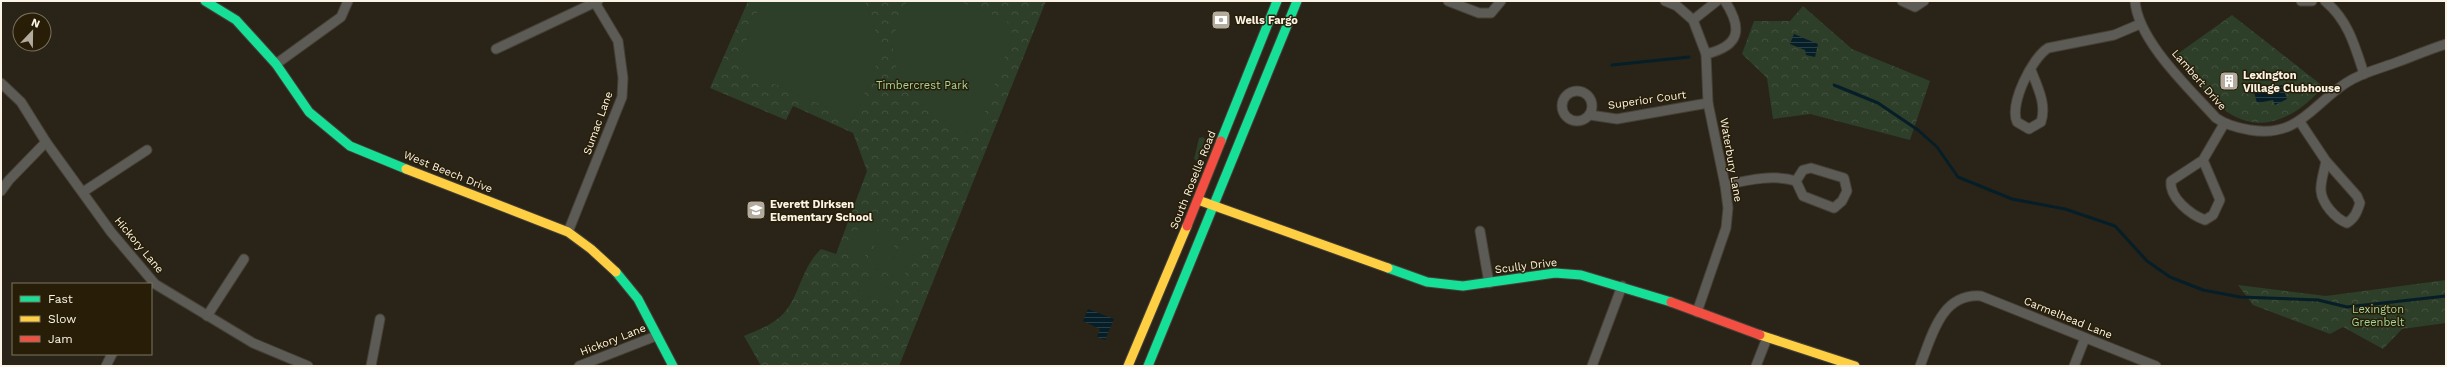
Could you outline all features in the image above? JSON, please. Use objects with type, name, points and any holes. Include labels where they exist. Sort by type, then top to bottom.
[{"type":"street","name":"West Beech Drive","points":[[205,1],[236,20],[276,64],[309,112],[350,146],[568,232],[626,282],[638,299],[673,366]]},
{"type":"street","points":[[276,64],[341,17],[348,1]]},
{"type":"street","name":"South Roselle Road","points":[[1128,366],[1198,200],[1277,1]]},
{"type":"street","points":[[1148,366],[1297,1]]},
{"type":"street","points":[[1448,1],[1479,13],[1491,14],[1501,1]]},
{"type":"street","points":[[1666,1],[1677,6],[1693,20],[1717,1]]},
{"type":"street","points":[[1706,54],[1728,47],[1735,37],[1736,22],[1725,1]]},
{"type":"street","points":[[1902,1],[1915,7],[1924,1]]},
{"type":"street","name":"Lambert Drive","points":[[2135,1],[2140,24],[2163,56],[2216,118],[2224,124],[2265,133],[2286,129],[2300,122],[2347,82],[2364,74],[2446,44]]},
{"type":"street","points":[[2301,1],[2312,1]]},
{"type":"street","points":[[2325,1],[2336,10],[2348,29],[2364,74]]},
{"type":"street","points":[[496,49],[595,2]]},
{"type":"street","name":"Sumac Lane","points":[[568,232],[622,97],[623,78],[618,41],[595,2]]},
{"type":"street","name":"Waterbury Lane","points":[[1693,20],[1706,54],[1708,103],[1725,185],[1728,208],[1726,228],[1697,312]]},
{"type":"street","points":[[2030,70],[2044,104],[2044,115],[2041,122],[2029,129],[2017,122],[2015,110],[2024,82],[2030,70],[2039,53],[2048,48],[2114,35],[2140,24]]},
{"type":"street","name":"Hickory Lane","points":[[1,83],[21,102],[46,142],[150,283]]},
{"type":"street","name":"Superior Court","points":[[1590,115],[1617,119],[1708,103]]},
{"type":"street","points":[[2300,122],[2326,162],[2357,196],[2360,204],[2353,219],[2347,223],[2338,220],[2322,201],[2320,195],[2326,162]]},
{"type":"street","points":[[2203,160],[2220,200],[2213,215],[2205,220],[2196,217],[2175,196],[2171,186],[2175,177],[2203,160],[2224,124]]},
{"type":"street","points":[[1,191],[9,180],[46,142]]},
{"type":"street","points":[[83,192],[147,150]]},
{"type":"street","points":[[1725,185],[1750,180],[1784,177],[1796,181],[1803,196],[1834,208],[1842,201],[1847,191],[1844,178],[1811,168],[1804,170],[1796,181]]},
{"type":"street","name":"Scully Drive","points":[[1198,200],[1427,282],[1463,286],[1555,273],[1582,275],[1622,286],[1767,338],[1855,366]]},
{"type":"street","points":[[1480,231],[1489,282]]},
{"type":"street","points":[[207,316],[244,260]]},
{"type":"street","points":[[1592,366],[1622,286]]},
{"type":"street","name":"Hickory Lane","points":[[153,287],[253,343],[308,366]]},
{"type":"street","name":"Carmelhead Lane","points":[[1920,366],[1937,324],[1945,310],[1956,300],[1970,295],[1981,296],[2156,366]]},
{"type":"street","points":[[371,366],[380,319]]},
{"type":"street","name":"Hickory Lane","points":[[579,366],[656,336]]},
{"type":"street","points":[[1756,366],[1767,338]]},
{"type":"street","points":[[2074,366],[2085,338]]},
{"type":"street","points":[[106,366],[112,355]]},
{"type":"green space","name":"Timbercrest Park","points":[[748,1],[1046,1],[899,366],[761,366],[744,336],[770,324],[784,313],[794,298],[809,264],[821,249],[836,254],[867,171],[853,133],[793,106],[786,120],[710,88]]},
{"type":"green space","points":[[762,1],[865,1],[879,42],[878,60],[854,119],[745,71],[739,59]]},
{"type":"green space","points":[[907,1],[958,1],[1006,20],[1013,34],[975,138],[933,113],[909,90],[901,77],[895,62],[893,40],[896,28]]},
{"type":"green space","points":[[1803,6],[1852,49],[1930,81],[1910,140],[1810,114],[1773,119],[1767,78],[1742,54],[1754,21],[1790,21]]},
{"type":"green space","points":[[2232,15],[2324,87],[2300,109],[2276,120],[2257,123],[2241,119],[2226,111],[2200,86],[2176,55]]},
{"type":"green space","points":[[1203,137],[1205,139],[1197,161],[1194,159],[1199,138]]},
{"type":"green space","points":[[863,219],[879,227],[862,262],[846,254]]},
{"type":"green space","points":[[883,229],[899,237],[881,271],[866,263]]},
{"type":"green space","points":[[903,239],[919,247],[901,281],[886,273]]},
{"type":"green space","points":[[864,276],[899,293],[892,308],[857,291]]},
{"type":"green space","name":"Lexington Greenbelt","points":[[2446,280],[2446,323],[2402,329],[2383,349],[2343,327],[2330,334],[2253,305],[2238,285],[2326,296]]},
{"type":"water","points":[[1794,34],[1818,44],[1815,57],[1806,55],[1805,50],[1790,44]]},
{"type":"water","points":[[2282,85],[2287,99],[2275,105],[2273,100],[2257,103],[2254,92]]},
{"type":"water","points":[[1088,309],[1114,319],[1105,340],[1097,337],[1100,329],[1083,321]]},
{"type":"waterway","points":[[1612,65],[1689,57]]},
{"type":"waterway","points":[[1834,85],[1878,103],[1918,130],[1937,147],[1958,177],[2012,199],[2065,209],[2115,226],[2147,261],[2170,277],[2203,290],[2240,297],[2318,300],[2347,307],[2446,296]]},
{"type":"traffic: fast","points":[[205,1],[236,20],[276,64],[309,112],[350,146],[406,169]]},
{"type":"traffic: fast","points":[[1221,141],[1277,1]]},
{"type":"traffic: fast","points":[[1148,366],[1297,1]]},
{"type":"traffic: fast","points":[[1388,268],[1427,282],[1463,286],[1555,273],[1581,275],[1671,302]]},
{"type":"traffic: fast","points":[[616,272],[638,299],[673,366]]},
{"type":"traffic: slow","points":[[406,169],[568,232],[591,249],[616,272]]},
{"type":"traffic: slow","points":[[1198,200],[1388,268]]},
{"type":"traffic: slow","points":[[1128,366],[1187,226]]},
{"type":"traffic: slow","points":[[1760,335],[1855,366]]},
{"type":"traffic: jam","points":[[1187,226],[1221,141]]},
{"type":"traffic: jam","points":[[1671,302],[1760,335]]},
{"type":"place","name":"Wells Fargo","points":[[1221,20]]},
{"type":"place","name":"Lexington Village Clubhouse","points":[[2229,81]]},
{"type":"place","name":"Everett Dirksen Elementary School","points":[[756,210]]}]
